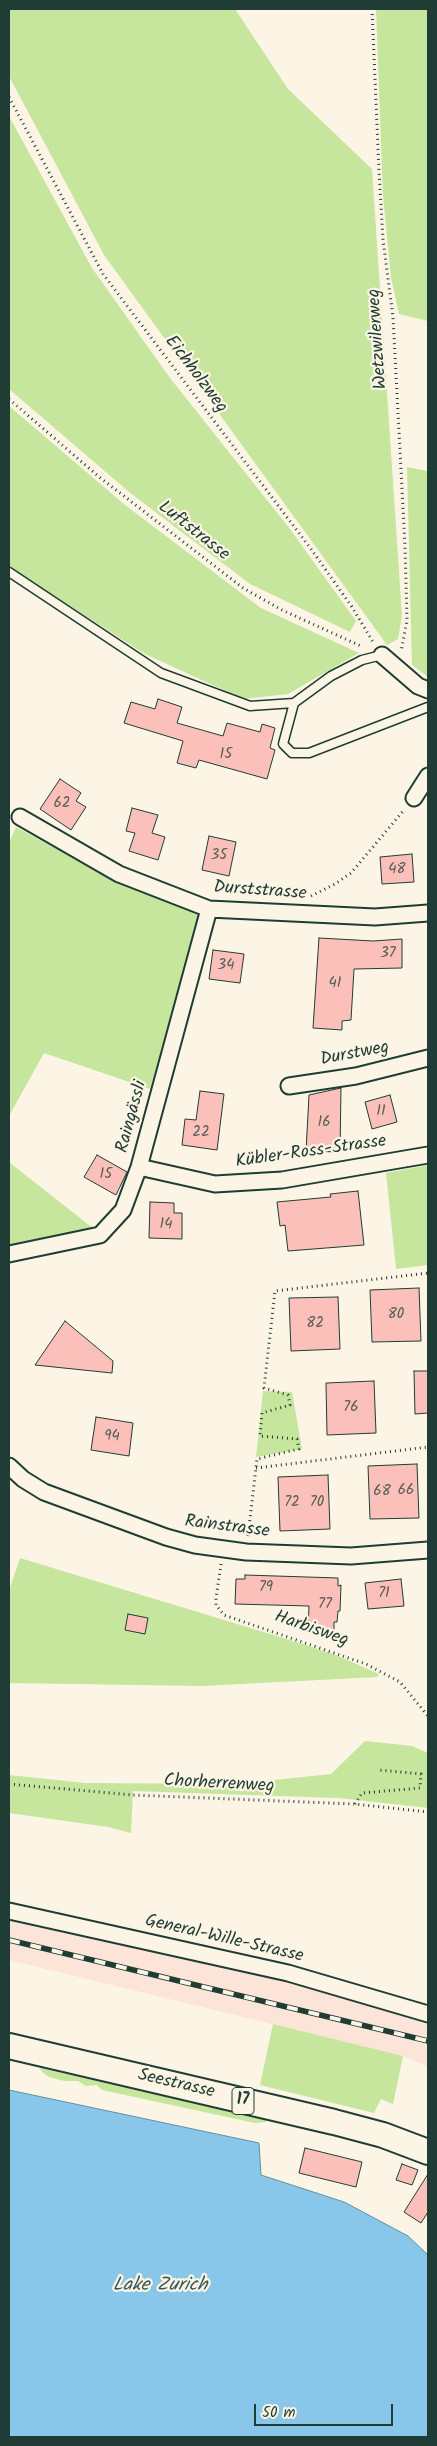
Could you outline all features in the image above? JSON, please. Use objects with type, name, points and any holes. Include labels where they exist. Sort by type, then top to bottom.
[{"type":"main road","name":"Seestrasse","points":[[9,2046],[334,2122],[383,2135],[428,2152]]},
{"type":"street","points":[[382,655],[418,686],[428,690]]},
{"type":"street","points":[[414,798],[428,776]]},
{"type":"street","name":"Durststrasse","points":[[20,817],[119,874],[209,910],[375,917],[428,913]]},
{"type":"street","name":"Raingässli","points":[[9,1254],[100,1235],[123,1210],[139,1167],[209,910]]},
{"type":"street","name":"Durstweg","points":[[290,1086],[356,1076],[428,1058]]},
{"type":"street","name":"Kübler-Ross-Strasse","points":[[139,1167],[215,1184],[282,1180],[428,1155]]},
{"type":"street","name":"Rainstrasse","points":[[9,1466],[23,1479],[44,1492],[77,1506],[195,1545],[246,1552],[350,1556],[428,1550]]},
{"type":"street","name":"General-Wille-Strasse","points":[[9,1911],[288,1974],[428,2014]]},
{"type":"lane","points":[[9,572],[161,673],[250,706],[294,702],[339,672],[362,660],[382,655]]},
{"type":"lane","points":[[294,702],[283,744],[292,753],[309,753],[428,707]]},
{"type":"path","name":"Wetzwilerweg","points":[[372,9],[383,240],[393,317],[405,546],[407,620],[403,648],[395,666]]},
{"type":"path","name":"Eichholzweg","points":[[9,97],[103,274],[311,549],[352,607],[382,655]]},
{"type":"path","name":"Luftstrasse","points":[[9,399],[98,476],[243,588],[282,610],[382,655]]},
{"type":"path","points":[[306,898],[335,884],[350,873],[414,798]]},
{"type":"path","points":[[246,1552],[257,1459],[299,1448],[297,1439],[260,1436],[262,1413],[290,1405],[288,1395],[264,1388],[275,1291],[428,1273]]},
{"type":"path","points":[[256,1468],[428,1447]]},
{"type":"path","name":"Harbisweg","points":[[222,1559],[216,1605],[224,1615],[366,1664],[400,1682],[428,1716]]},
{"type":"path","points":[[354,1804],[362,1793],[420,1788],[421,1774],[379,1770]]},
{"type":"path","name":"Chorherrenweg","points":[[9,1784],[134,1795],[354,1804],[428,1812]]},
{"type":"shaded area","points":[[9,1921],[304,1985],[428,2022],[428,2067],[403,2056],[9,1960]]},
{"type":"green space","points":[[9,9],[235,9],[288,89],[372,169],[402,616],[398,639],[387,645],[104,255],[9,76]]},
{"type":"green space","points":[[376,9],[428,9],[428,321],[399,314],[391,277],[383,196]]},
{"type":"green space","points":[[9,116],[92,268],[170,378],[290,529],[356,621],[350,632],[250,584],[129,492],[9,389]]},
{"type":"green space","points":[[9,406],[125,505],[261,608],[359,653],[288,694],[243,699],[145,654],[9,567]]},
{"type":"green space","points":[[407,467],[428,471],[428,677],[412,665]]},
{"type":"green space","points":[[16,827],[113,880],[202,913],[150,1089],[44,1053],[9,1116],[9,843]]},
{"type":"green space","points":[[9,1162],[94,1229],[9,1247]]},
{"type":"green space","points":[[428,1165],[428,1265],[396,1269],[386,1173]]},
{"type":"green space","points":[[263,1391],[292,1392],[302,1449],[256,1457]]},
{"type":"green space","points":[[20,1558],[303,1644],[336,1655],[379,1674],[377,1677],[203,1686],[9,1683],[9,1591]]},
{"type":"green space","points":[[365,1741],[412,1746],[428,1753],[428,1808],[338,1798],[133,1791],[131,1833],[108,1827],[9,1813],[9,1775],[85,1783],[236,1784],[331,1774]]},
{"type":"green space","points":[[273,2024],[403,2056],[393,2104],[381,2099],[374,2113],[260,2085]]},
{"type":"green space","points":[[40,2068],[266,2120],[266,2122],[255,2123],[102,2090],[97,2085],[86,2086],[78,2081],[64,2081],[49,2077]]},
{"type":"water","name":"Lake Zurich","points":[[9,2090],[259,2143],[261,2175],[344,2202],[408,2236],[428,2255],[428,2437],[9,2437]]},
{"type":"building","points":[[158,699],[182,707],[177,723],[223,736],[227,723],[260,732],[262,724],[275,728],[270,748],[275,750],[267,779],[199,760],[196,768],[177,763],[183,741],[124,723],[131,702],[155,709]]},
{"type":"building","points":[[60,779],[81,793],[76,801],[86,807],[71,830],[40,809]]},
{"type":"building","points":[[132,808],[158,815],[152,833],[165,837],[158,860],[129,851],[135,833],[126,831]]},
{"type":"building","points":[[209,836],[236,842],[229,876],[202,870]]},
{"type":"building","points":[[412,854],[414,882],[382,884],[380,857]]},
{"type":"building","points":[[319,938],[373,941],[402,939],[402,968],[354,969],[351,1020],[342,1021],[342,1030],[313,1028]]},
{"type":"building","points":[[213,950],[244,954],[240,983],[209,979]]},
{"type":"building","points":[[341,1088],[340,1152],[306,1151],[309,1095]]},
{"type":"building","points":[[200,1091],[224,1094],[217,1150],[182,1145],[185,1119],[196,1120]]},
{"type":"building","points":[[390,1095],[397,1122],[372,1129],[365,1102]]},
{"type":"building","points":[[97,1155],[127,1172],[116,1195],[84,1177]]},
{"type":"building","points":[[358,1191],[364,1245],[288,1251],[285,1225],[280,1226],[277,1202],[331,1197],[330,1194]]},
{"type":"building","points":[[150,1202],[174,1203],[174,1213],[182,1213],[182,1239],[149,1238]]},
{"type":"building","points":[[419,1288],[421,1341],[372,1342],[370,1290]]},
{"type":"building","points":[[338,1297],[340,1349],[291,1351],[289,1298]]},
{"type":"building","points":[[65,1321],[113,1361],[112,1373],[35,1365]]},
{"type":"building","points":[[414,1371],[428,1371],[428,1413],[415,1414]]},
{"type":"building","points":[[374,1381],[376,1433],[327,1435],[326,1383]]},
{"type":"building","points":[[96,1417],[133,1423],[129,1456],[91,1450]]},
{"type":"building","points":[[417,1464],[419,1518],[370,1519],[368,1466]]},
{"type":"building","points":[[328,1475],[330,1529],[280,1531],[278,1477]]},
{"type":"building","points":[[245,1575],[338,1578],[338,1586],[341,1585],[340,1611],[338,1611],[337,1622],[334,1622],[334,1632],[308,1631],[309,1606],[235,1604],[236,1579],[245,1579]]},
{"type":"building","points":[[401,1579],[404,1606],[368,1609],[365,1583]]},
{"type":"building","points":[[128,1614],[148,1618],[145,1634],[125,1630]]},
{"type":"building","points":[[305,2148],[362,2162],[356,2187],[299,2173]]},
{"type":"building","points":[[402,2164],[418,2170],[412,2185],[396,2180]]},
{"type":"building","points":[[428,2174],[428,2212],[421,2223],[404,2212]]},
{"type":"railway","points":[[9,1940],[428,2041]]}]
